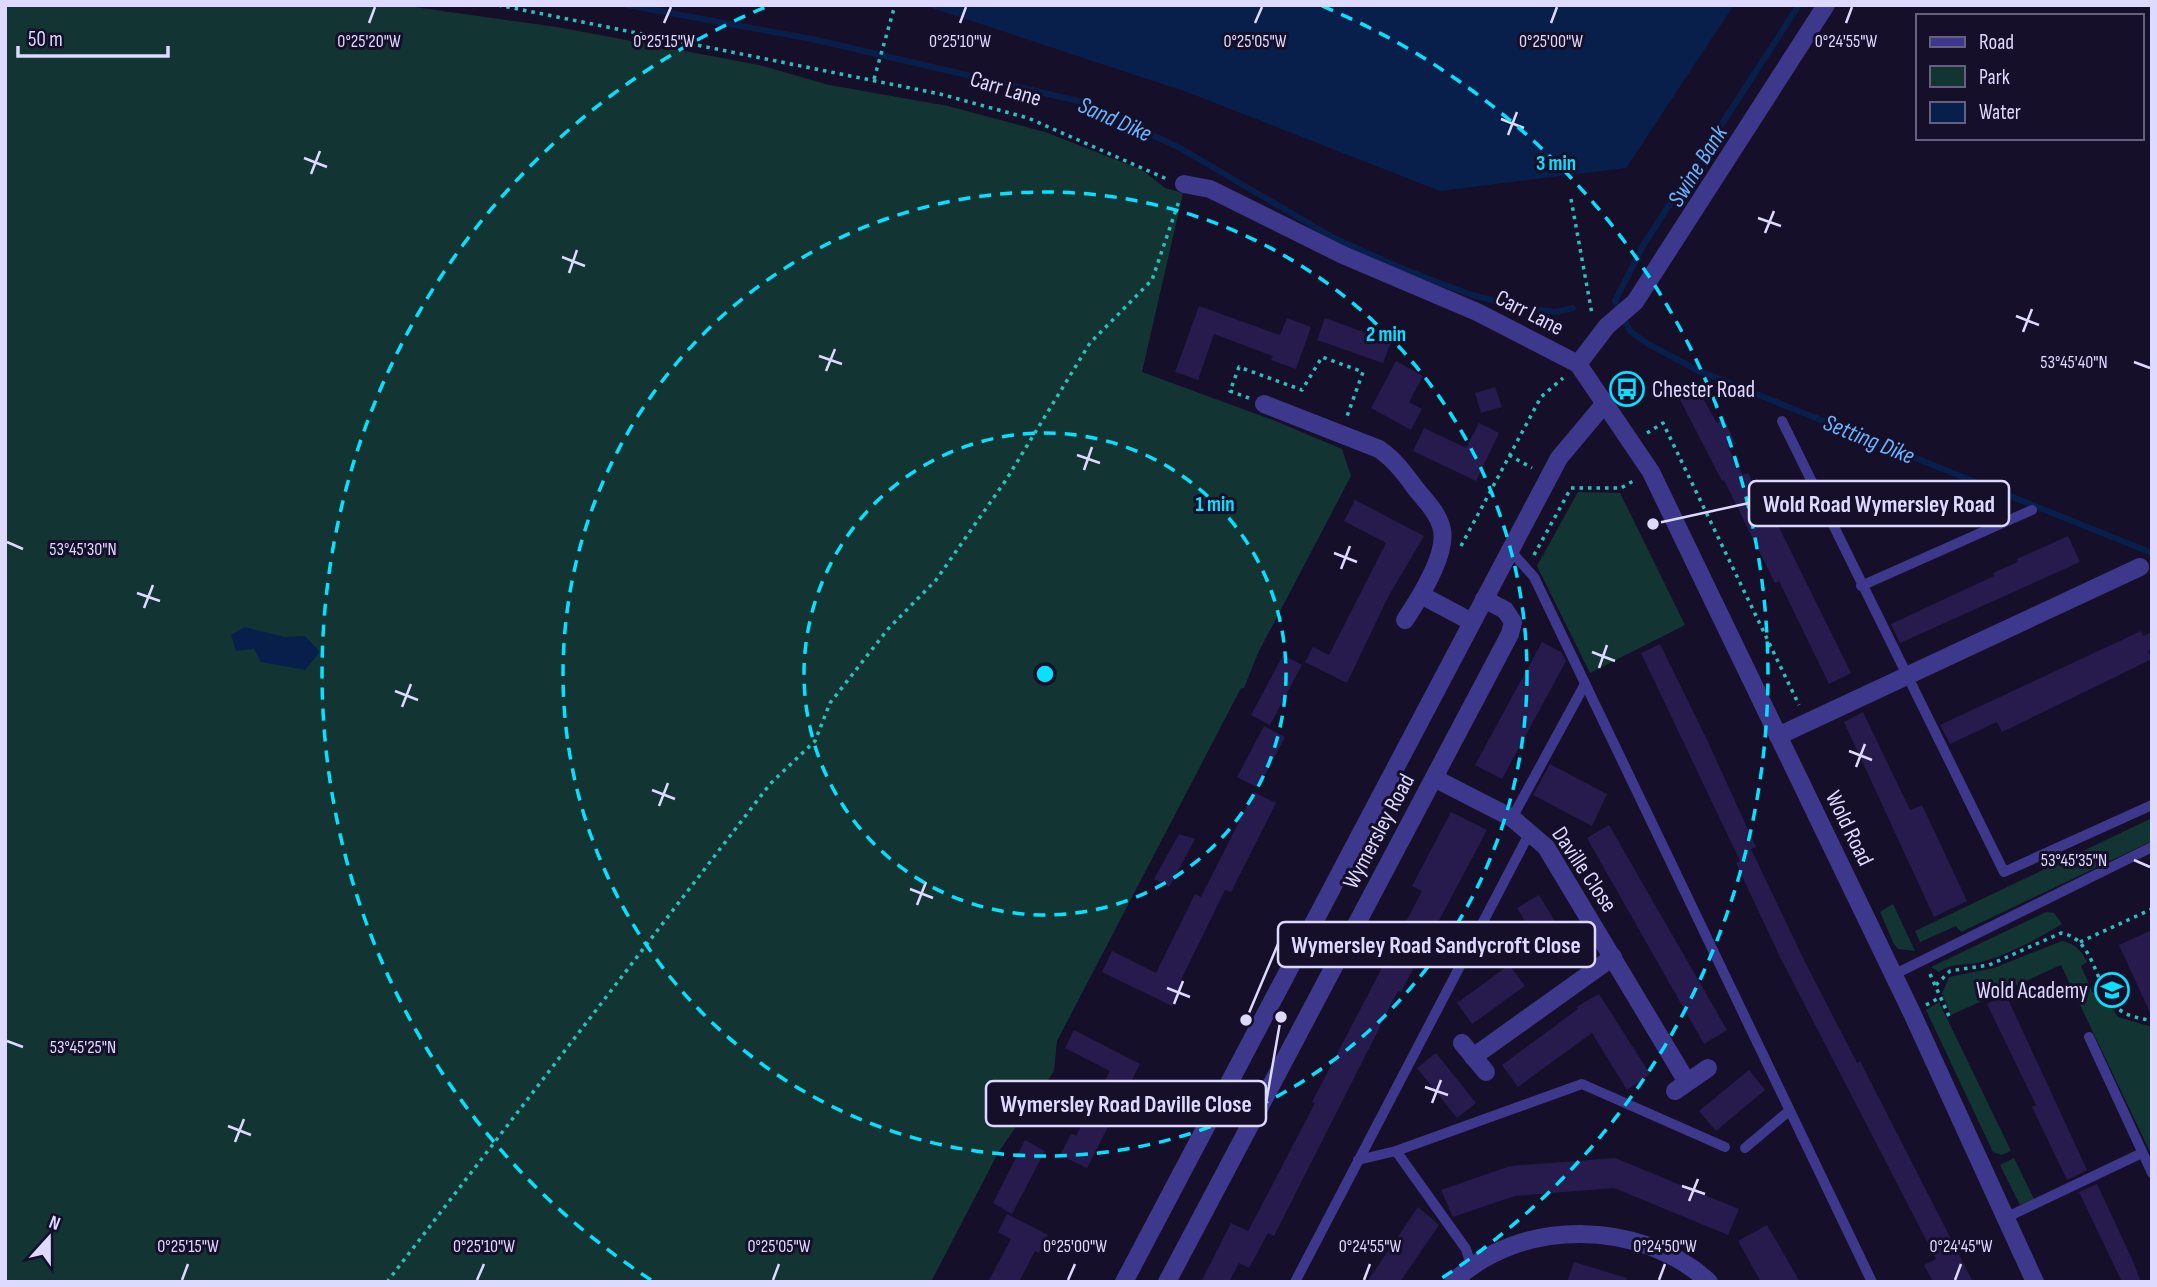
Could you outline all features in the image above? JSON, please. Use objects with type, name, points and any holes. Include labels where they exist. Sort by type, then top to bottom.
[{"type":"street","points":[[1578,364],[1613,320],[1635,302],[1826,5]]},
{"type":"street","name":"Carr Lane","points":[[1184,184],[1210,189],[1343,255],[1477,312],[1578,364],[1606,402]]},
{"type":"street","points":[[1284,412],[1293,391]]},
{"type":"street","name":"Wold Road","points":[[1606,402],[1651,472],[1893,975],[2035,1282]]},
{"type":"street","name":"Wymersley Road","points":[[1124,1282],[1559,458],[1606,402]]},
{"type":"street","points":[[1264,404],[1379,449],[1394,460],[1435,514],[1443,531],[1441,550],[1421,595],[1405,620]]},
{"type":"street","points":[[1778,736],[2140,567]]},
{"type":"street","points":[[1421,595],[1472,622]]},
{"type":"street","name":"Wymersley Road","points":[[1167,1282],[1510,634],[1513,622],[1505,610],[1484,599]]},
{"type":"street","name":"Daville Close","points":[[1434,778],[1512,818],[1546,847],[1613,957],[1681,1086],[1708,1068]]},
{"type":"street","points":[[1486,1072],[1468,1050],[1613,957]]},
{"type":"street","points":[[1453,1282],[1471,1265],[1518,1241],[1595,1234],[1632,1239],[1669,1255],[1709,1282]]},
{"type":"lane","points":[[1782,421],[2004,872],[2152,805]]},
{"type":"lane","points":[[1861,586],[2032,510]]},
{"type":"lane","points":[[1510,549],[1527,568],[1585,684],[1871,1282]]},
{"type":"lane","points":[[1512,818],[1585,684]]},
{"type":"lane","points":[[1295,1282],[1530,832]]},
{"type":"lane","points":[[1893,975],[2152,847]]},
{"type":"lane","points":[[2089,1037],[2152,1173]]},
{"type":"lane","points":[[1359,1160],[1396,1152],[1581,1084],[1725,1147]]},
{"type":"lane","points":[[1745,1148],[1789,1111]]},
{"type":"lane","points":[[1396,1152],[1466,1249],[1471,1265]]},
{"type":"lane","points":[[2005,1218],[2142,1153]]},
{"type":"path","name":"Carr Lane","points":[[498,5],[874,79],[1028,118],[1184,184]]},
{"type":"path","points":[[874,79],[895,5]]},
{"type":"path","points":[[387,1282],[770,784],[815,741],[830,703],[871,650],[936,580],[1006,480],[1090,343],[1152,280],[1184,184]]},
{"type":"path","points":[[1571,199],[1597,340]]},
{"type":"path","points":[[1264,404],[1230,391],[1239,367],[1293,391],[1302,390],[1322,357],[1363,372],[1340,434]]},
{"type":"path","points":[[1457,554],[1541,397],[1578,364]]},
{"type":"path","points":[[1631,442],[1663,424],[1796,698],[1804,724]]},
{"type":"path","points":[[1509,455],[1537,471]]},
{"type":"path","points":[[1673,463],[1680,459]]},
{"type":"path","points":[[1559,482],[1571,488],[1620,488],[1637,480]]},
{"type":"path","points":[[1527,568],[1571,488]]},
{"type":"path","points":[[2080,942],[2152,909]]},
{"type":"path","points":[[1936,985],[1950,971],[1989,965],[2062,933],[2080,942],[2108,999],[2121,1011],[2152,1021]]},
{"type":"path","points":[[1929,973],[1949,1016]]},
{"type":"path","points":[[1925,1005],[1940,998]]},
{"type":"green space","points":[[5,5],[400,5],[557,27],[759,65],[829,85],[948,106],[1045,132],[1142,170],[1165,188],[1183,193],[1142,372],[1273,420],[1342,449],[1351,476],[1258,653],[1244,688],[1241,688],[1057,1041],[1054,1071],[998,1153],[931,1282],[5,1282]]},
{"type":"green space","points":[[1578,492],[1620,493],[1685,625],[1590,673],[1537,566]]},
{"type":"green space","points":[[2152,818],[2152,841],[1961,932],[1956,926],[1920,942],[1915,931]]},
{"type":"green space","points":[[1893,904],[1915,951],[1898,949],[1894,944],[1880,912]]},
{"type":"green space","points":[[2046,912],[2054,913],[2062,924],[2023,946],[1992,959],[1949,967],[1939,972],[1931,967]]},
{"type":"green space","points":[[2062,941],[2074,946],[2082,954],[2087,962],[2081,966],[2093,993],[2100,990],[2118,1017],[2152,1027],[2152,1156],[2061,965],[1951,1015],[1942,994],[1949,977],[1994,968]]},
{"type":"green space","points":[[1939,1002],[2011,1151],[2001,1155],[1993,1152],[1926,1010]]},
{"type":"green space","points":[[2014,1158],[2034,1199],[2020,1205],[2000,1165]]},
{"type":"water","points":[[923,5],[1734,5],[1626,168],[1440,191],[1187,92]]},
{"type":"water","points":[[245,627],[285,637],[305,636],[320,652],[305,670],[261,662],[254,649],[236,651],[231,635]]},
{"type":"building","points":[[1199,306],[1280,335],[1287,318],[1311,327],[1296,369],[1271,360],[1273,356],[1214,334],[1198,380],[1175,372]]},
{"type":"building","points":[[1325,318],[1391,342],[1383,363],[1317,340]]},
{"type":"building","points":[[1396,361],[1423,376],[1409,402],[1422,409],[1411,430],[1371,408]]},
{"type":"building","points":[[1693,381],[1717,423],[1724,419],[1736,444],[1728,447],[1743,475],[1748,473],[1767,510],[1770,509],[1851,673],[1829,684],[1779,581],[1775,583],[1724,480],[1722,481],[1675,390]]},
{"type":"building","points":[[1495,387],[1502,407],[1481,413],[1475,393]]},
{"type":"building","points":[[1479,423],[1499,433],[1476,481],[1413,451],[1424,428],[1466,448]]},
{"type":"building","points":[[1355,500],[1424,536],[1388,597],[1347,683],[1305,662],[1313,647],[1329,655],[1386,543],[1344,521]]},
{"type":"building","points":[[2068,536],[2080,562],[1900,643],[1891,624],[1994,576],[1993,573],[2018,562],[2017,559]]},
{"type":"building","points":[[2141,631],[2143,636],[2152,632],[2152,649],[2148,651],[2152,659],[2002,732],[1997,722],[1950,744],[1940,725]]},
{"type":"building","points":[[1542,642],[1561,652],[1566,661],[1502,779],[1475,765]]},
{"type":"building","points":[[1660,644],[1756,847],[1751,849],[1804,960],[1857,1063],[1860,1061],[1973,1282],[1933,1282],[1924,1265],[1936,1259],[1780,957],[1736,863],[1740,861],[1641,653]]},
{"type":"building","points":[[1283,655],[1302,665],[1270,725],[1251,715]]},
{"type":"building","points":[[1863,712],[1910,810],[1922,805],[1967,901],[1934,917],[1844,722]]},
{"type":"building","points":[[1264,726],[1285,737],[1258,788],[1237,777]]},
{"type":"building","points":[[1550,764],[1607,794],[1592,826],[1533,795]]},
{"type":"building","points":[[1254,792],[1276,803],[1231,892],[1225,890],[1179,984],[1182,986],[1172,1006],[1102,972],[1112,951],[1156,973],[1195,894],[1201,897]]},
{"type":"building","points":[[1451,812],[1487,830],[1401,992],[1398,991],[1274,1236],[1268,1233],[1249,1268],[1239,1263],[1229,1282],[1201,1282],[1231,1223],[1248,1231],[1422,891],[1412,886]]},
{"type":"building","points":[[1609,825],[1727,1030],[1704,1044],[1587,838]]},
{"type":"building","points":[[1179,834],[1195,839],[1169,887],[1154,879]]},
{"type":"building","points":[[1539,895],[1575,954],[1553,968],[1517,908]]},
{"type":"building","points":[[2152,930],[2152,1017],[2119,945]]},
{"type":"building","points":[[1509,965],[1525,986],[1472,1024],[1457,1003]]},
{"type":"building","points":[[1599,994],[1650,1074],[1627,1090],[1592,1033],[1518,1087],[1502,1065],[1578,1009],[1576,1007]]},
{"type":"building","points":[[2007,997],[2087,1170],[2067,1180],[2032,1107],[2036,1105],[1987,1004]]},
{"type":"building","points":[[1074,1030],[1140,1064],[1087,1168],[1060,1155],[1071,1134],[1076,1136],[1110,1071],[1065,1048]]},
{"type":"building","points":[[1436,1053],[1476,1103],[1457,1118],[1417,1068]]},
{"type":"building","points":[[1749,1070],[1765,1090],[1716,1131],[1699,1111]]},
{"type":"building","points":[[1025,1140],[1045,1151],[1012,1214],[993,1203]]},
{"type":"building","points":[[1615,1158],[1739,1209],[1728,1235],[1614,1188],[1515,1196],[1453,1217],[1441,1190],[1510,1166]]},
{"type":"building","points":[[2097,1184],[2141,1282],[2122,1282],[2079,1192]]},
{"type":"building","points":[[1418,1207],[1439,1225],[1400,1282],[1367,1282]]},
{"type":"building","points":[[1007,1214],[1048,1235],[1039,1253],[1035,1251],[1019,1282],[988,1282],[1011,1239],[998,1232]]},
{"type":"building","points":[[1767,1225],[1800,1282],[1761,1282],[1738,1241]]},
{"type":"building","points":[[1574,1262],[1627,1278],[1626,1282],[1567,1282]]},
{"type":"waterway","name":"Sand Dike","points":[[627,5],[812,39],[1083,102],[1180,148],[1332,237],[1403,269],[1472,295],[1518,307],[1555,312],[1573,308]]},
{"type":"waterway","name":"Setting Dike","points":[[1799,5],[1644,244],[1615,301],[1630,331],[1648,344],[1699,371],[2152,553]]},
{"type":"place","name":"Chester Road","points":[[1627,389]]},
{"type":"place","name":"Wold Road Wymersley Road","points":[[1653,524]]},
{"type":"place","name":"Wold Academy","points":[[2112,990]]},
{"type":"place","name":"Wymersley Road Daville Close","points":[[1281,1017]]},
{"type":"place","name":"Wymersley Road Sandycroft Close","points":[[1246,1020]]},
{"type":"water label","name":"Swine Bank","points":[[1697,166]]}]
